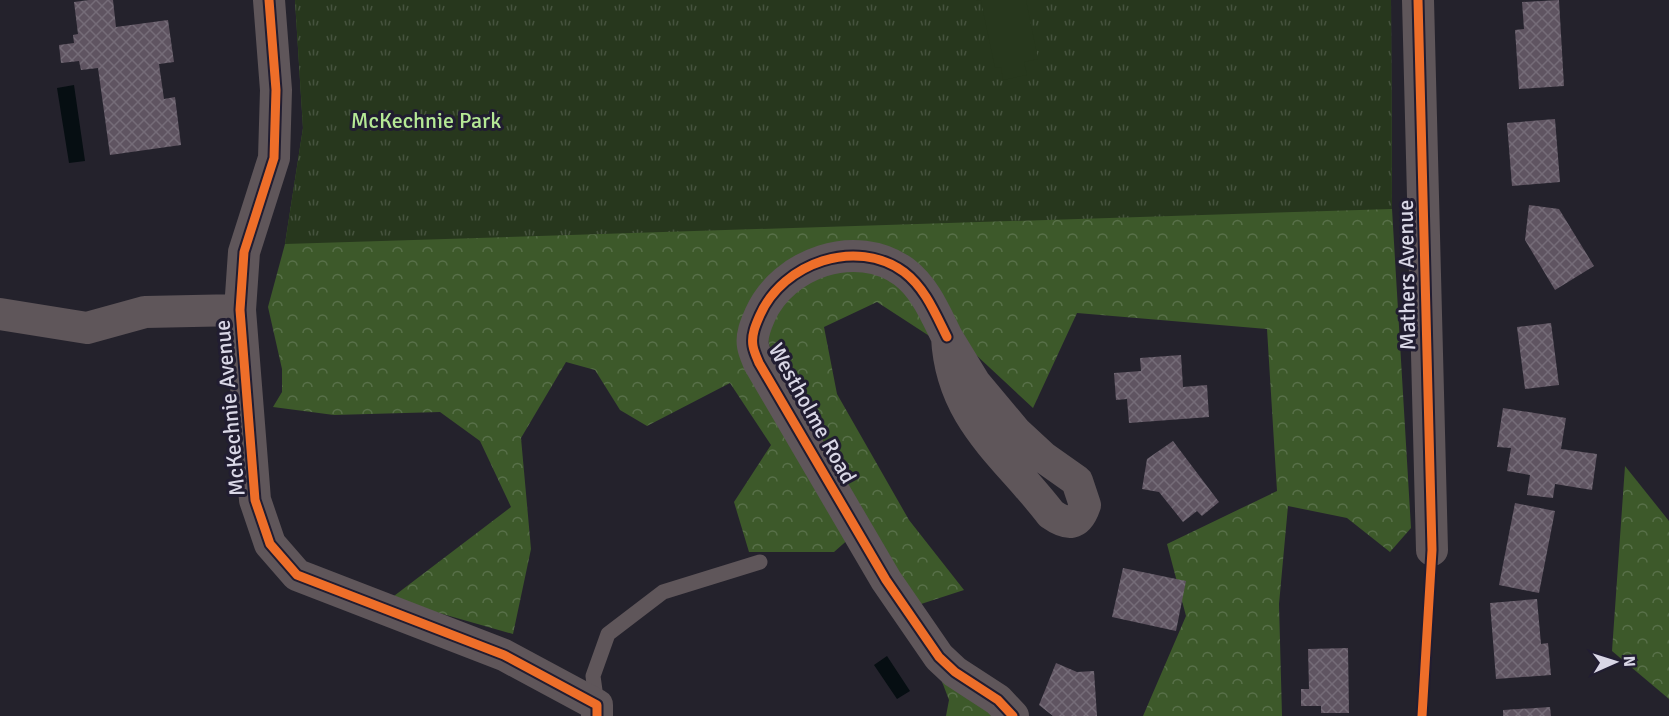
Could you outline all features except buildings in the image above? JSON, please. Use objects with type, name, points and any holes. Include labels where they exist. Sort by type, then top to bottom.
[{"type":"street","name":"McKechnie Avenue","points":[[269,0],[276,90],[274,158],[244,252],[240,310],[255,500],[270,543],[297,575],[504,655],[603,712]]},
{"type":"street","name":"Mathers Avenue","points":[[1418,0],[1432,550]]},
{"type":"street","name":"Westholme Road","points":[[947,337],[948,364],[960,399],[975,426],[1051,514],[1062,522],[1071,524],[1077,521],[1085,505],[1077,481],[1043,458],[1016,432],[975,383],[965,363],[947,337],[922,288],[903,272],[880,259],[860,255],[837,256],[812,265],[771,294],[754,328],[753,345],[759,363],[880,570],[939,657],[955,672],[998,700],[1013,716]]},
{"type":"street","points":[[0,314],[87,328],[146,312],[240,310]]},
{"type":"lane","points":[[603,712],[593,675],[608,634],[663,592],[760,562]]},
{"type":"green space","points":[[295,0],[1391,0],[1392,209],[1411,528],[1390,552],[1347,518],[1288,506],[1279,604],[1282,716],[1143,716],[1186,616],[1167,544],[1277,491],[1267,329],[1077,313],[1033,408],[975,354],[867,245],[751,313],[851,537],[834,552],[749,552],[734,502],[771,445],[730,383],[647,426],[620,410],[595,370],[566,362],[521,438],[531,549],[513,634],[390,599],[511,507],[480,441],[440,412],[334,415],[273,407],[282,392],[282,369],[268,307],[285,244],[303,128]]},
{"type":"green space","name":"McKechnie Park","points":[[295,0],[1391,0],[1392,209],[285,244],[303,128]]},
{"type":"green space","points":[[976,0],[1026,0],[1038,59],[1024,62],[1027,75],[1003,80],[1001,67],[995,68],[981,1]]},
{"type":"green space","points":[[841,264],[900,280],[937,341],[877,302],[824,327],[837,394],[909,520],[964,590],[918,605],[774,365],[768,340],[772,313],[794,285]]},
{"type":"green space","points":[[1625,466],[1669,521],[1669,699],[1612,651]]},
{"type":"green space","points":[[941,679],[1000,716],[946,716],[949,700]]},
{"type":"shaded area","points":[[74,85],[85,161],[69,163],[57,88]]},
{"type":"shaded area","points":[[887,656],[910,691],[897,699],[874,665]]},
{"type":"cycle path","points":[[269,0],[276,90],[274,158],[244,252],[240,310],[255,500],[270,544],[297,575],[504,655],[597,705],[597,716]]},
{"type":"cycle path","points":[[1418,0],[1432,550],[1422,716]]},
{"type":"cycle path","points":[[947,337],[924,293],[904,272],[885,262],[864,257],[843,257],[823,261],[803,269],[785,281],[771,297],[760,315],[754,330],[753,342],[759,363],[886,580],[939,657],[955,672],[998,700],[1013,716]]}]
